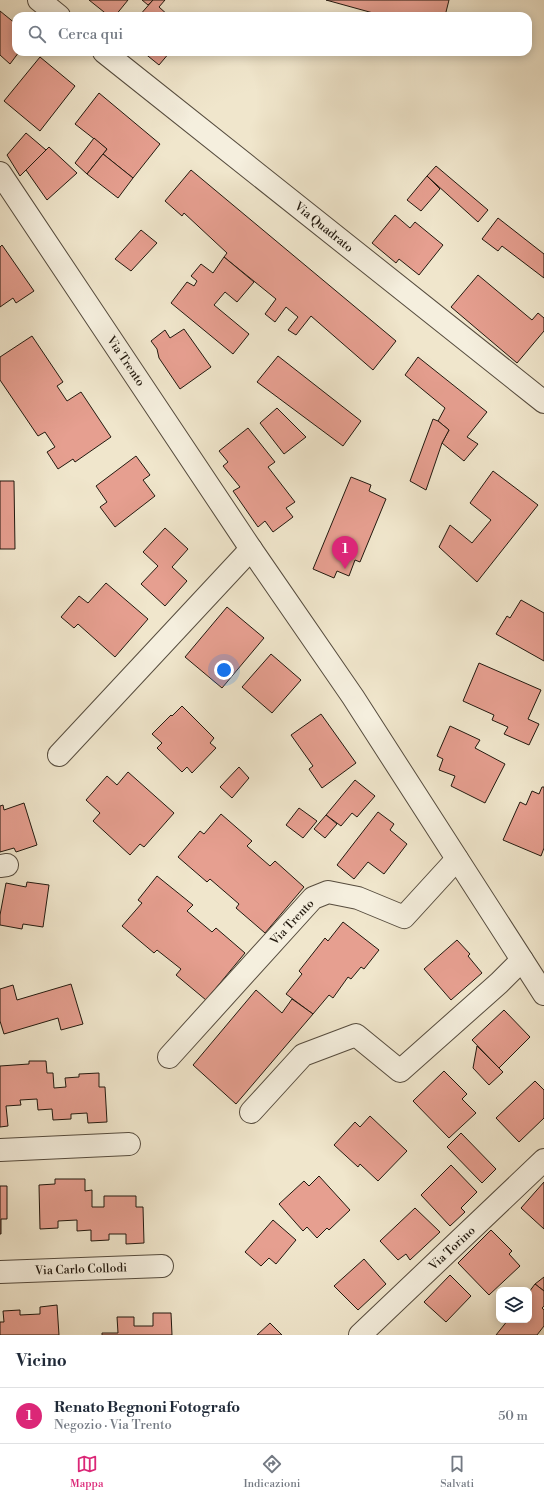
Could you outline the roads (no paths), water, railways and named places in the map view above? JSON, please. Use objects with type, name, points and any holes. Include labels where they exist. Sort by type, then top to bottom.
[{"type":"street","points":[[39,0],[54,12]]},
{"type":"street","name":"Via Quadrato","points":[[109,56],[544,402]]},
{"type":"street","name":"Via Trento","points":[[0,172],[251,549],[353,697],[544,994]]},
{"type":"street","points":[[59,755],[251,549]]},
{"type":"street","name":"Via Trento","points":[[169,1057],[313,898],[328,892],[358,898],[404,917],[457,859]]},
{"type":"street","points":[[250,1112],[303,1055],[356,1035],[400,1071],[499,983],[522,960]]},
{"type":"street","points":[[0,1150],[129,1144]]},
{"type":"street","name":"Via Torino","points":[[360,1335],[544,1160]]},
{"type":"street","name":"Via Carlo Collodi","points":[[0,1272],[162,1266]]},
{"type":"place","name":"Renato Begnoni Fotografo","points":[[345,569]]}]
